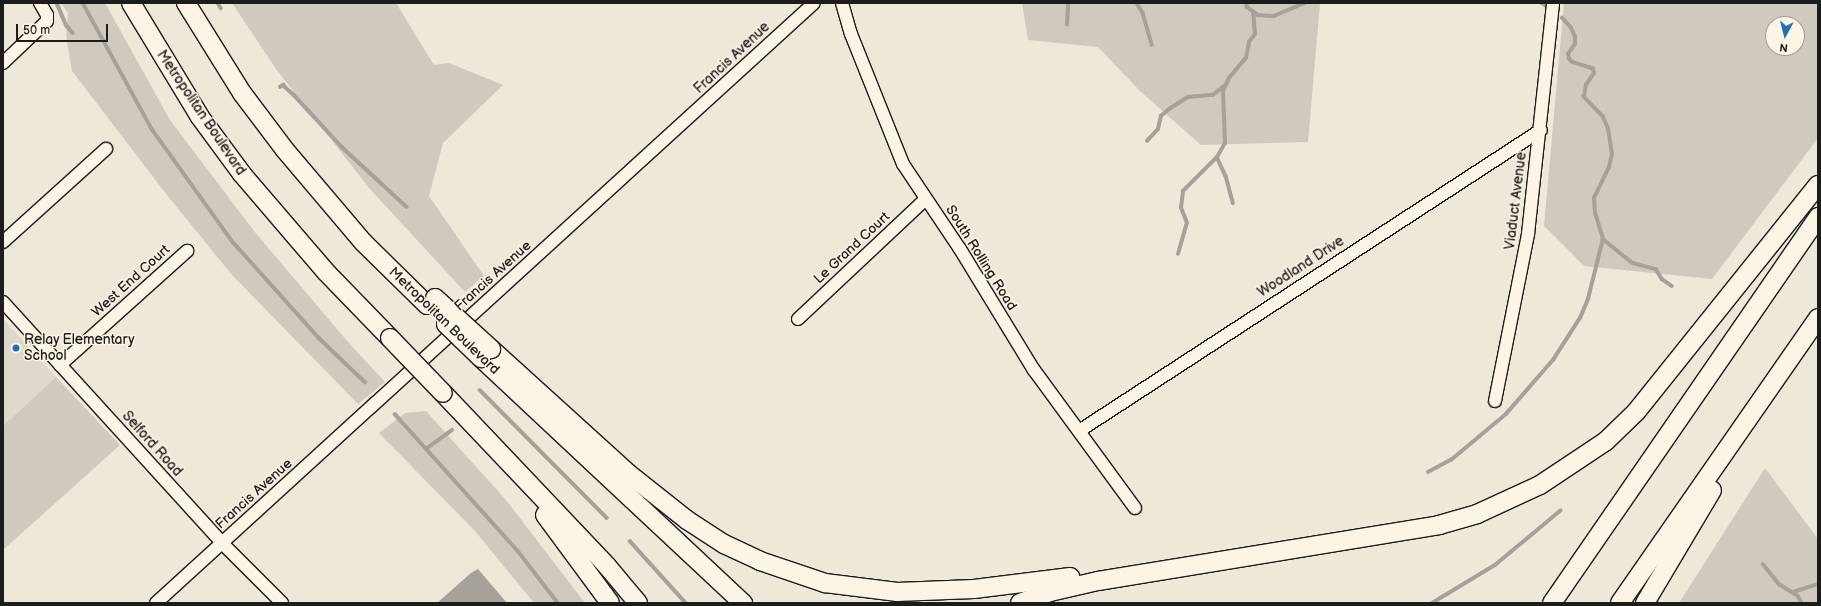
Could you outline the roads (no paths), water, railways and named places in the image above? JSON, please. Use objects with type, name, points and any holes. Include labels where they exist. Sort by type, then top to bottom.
[{"type":"highway","name":"Metropolitan Boulevard","points":[[131,3],[200,117],[242,174],[326,272],[607,566],[638,603]]},
{"type":"highway","name":"Metropolitan Boulevard","points":[[186,3],[242,93],[320,194],[363,242],[431,302],[486,354],[743,603]]},
{"type":"highway","points":[[1020,603],[1050,592],[1098,581],[1439,525],[1477,514],[1510,501],[1570,468],[1606,441],[1636,412],[1818,185]]},
{"type":"highway","points":[[1552,603],[1818,217]]},
{"type":"highway","points":[[1620,603],[1818,318]]},
{"type":"highway","points":[[486,354],[629,474],[687,520],[724,544],[794,574],[859,588],[897,592],[938,591],[1224,560]]},
{"type":"highway","points":[[1645,603],[1786,365]]},
{"type":"highway","points":[[443,394],[526,492],[610,603]]},
{"type":"street","points":[[3,63],[47,21],[46,15],[40,3]]},
{"type":"street","name":"Francis Avenue","points":[[156,603],[814,3]]},
{"type":"street","name":"South Rolling Road","points":[[842,3],[850,34],[887,128],[903,164],[960,249],[1034,370],[1134,508]]},
{"type":"street","name":"Viaduct Avenue","points":[[1495,401],[1519,288],[1540,130],[1553,3]]},
{"type":"street","name":"Woodland Drive","points":[[1079,431],[1540,130]]},
{"type":"street","points":[[3,242],[106,149]]},
{"type":"street","name":"Le Grand Court","points":[[798,319],[926,199]]},
{"type":"street","name":"West End Court","points":[[60,365],[187,251]]},
{"type":"street","name":"Selford Road","points":[[3,302],[222,543],[282,603]]},
{"type":"waterway","points":[[57,3],[67,26],[73,33]]},
{"type":"waterway","points":[[83,3],[152,129],[233,242],[319,338],[365,382]]},
{"type":"waterway","points":[[218,3],[221,8]]},
{"type":"waterway","points":[[1067,25],[1068,3]]},
{"type":"waterway","points":[[1137,3],[1143,13],[1152,45]]},
{"type":"waterway","points":[[1247,3],[1247,7],[1258,15],[1274,16],[1304,3]]},
{"type":"waterway","points":[[1542,3],[1547,6]]},
{"type":"waterway","points":[[1178,254],[1187,223],[1181,208],[1183,191],[1217,157],[1225,143],[1223,91],[1229,78],[1246,58],[1249,42],[1255,34],[1253,12]]},
{"type":"waterway","points":[[1428,472],[1451,460],[1506,414],[1553,360],[1580,318],[1588,299],[1603,239],[1595,213],[1594,198],[1609,167],[1612,154],[1608,129],[1603,117],[1584,97],[1586,85],[1594,73],[1593,69],[1572,62],[1569,59],[1568,54],[1575,44],[1575,37],[1571,28],[1562,18]]},
{"type":"waterway","points":[[280,87],[283,85],[294,95],[342,147],[407,207]]},
{"type":"waterway","points":[[1147,141],[1158,129],[1161,116],[1169,109],[1188,97],[1213,95],[1224,86]]},
{"type":"waterway","points":[[1217,157],[1226,176],[1233,203]]},
{"type":"waterway","points":[[1603,239],[1633,263],[1656,269],[1662,279],[1672,286]]},
{"type":"waterway","points":[[480,390],[607,518]]},
{"type":"waterway","points":[[395,414],[518,551],[558,603]]},
{"type":"waterway","points":[[426,449],[452,430]]},
{"type":"waterway","points":[[1432,603],[1495,565],[1560,511]]},
{"type":"waterway","points":[[630,541],[686,603]]},
{"type":"waterway","points":[[1763,564],[1779,584],[1798,596],[1802,603]]},
{"type":"waterway","points":[[1793,592],[1818,584]]},
{"type":"place","name":"Relay Elementary School","points":[[16,348]]}]
